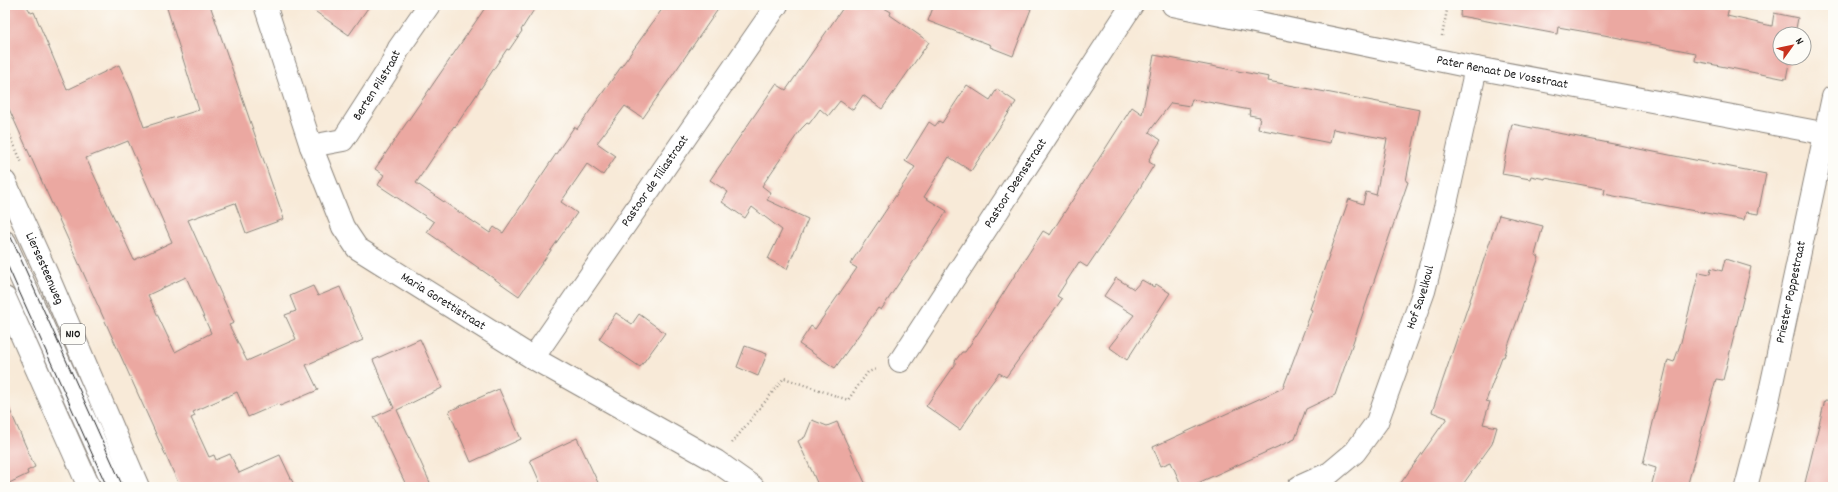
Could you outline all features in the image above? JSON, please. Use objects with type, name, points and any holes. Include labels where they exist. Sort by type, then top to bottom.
[{"type":"street","name":"Maria Gorettistraat","points":[[265,5],[311,146],[343,227],[357,248],[533,358],[716,461],[753,487]]},
{"type":"street","name":"Berten Pilstraat","points":[[311,146],[343,140],[390,67],[399,48],[429,5]]},
{"type":"street","name":"Pastoor de Tiliastraat","points":[[533,358],[777,5]]},
{"type":"street","name":"Pastoor Deensstraat","points":[[900,361],[1132,5]]},
{"type":"street","name":"Pater Renaat De Vosstraat","points":[[1173,5],[1476,68],[1829,134]]},
{"type":"street","name":"Hof Savelkoul","points":[[1299,487],[1330,473],[1355,452],[1377,422],[1424,291],[1446,208],[1476,68]]},
{"type":"street","name":"Priester Poppestraat","points":[[1746,487],[1767,406],[1829,134],[1833,97]]},
{"type":"street","name":"Liersesteenweg","points":[[5,182],[46,272],[138,487]]},
{"type":"street","points":[[5,242],[115,487]]},
{"type":"street","points":[[5,298],[89,487]]},
{"type":"path","points":[[1438,60],[1448,5]]},
{"type":"path","points":[[716,461],[784,378],[848,400],[868,372],[900,361]]},
{"type":"building","points":[[5,5],[26,5],[31,13],[34,12],[67,90],[119,65],[132,93],[144,127],[199,110],[166,5],[210,5],[284,219],[246,233],[235,203],[188,220],[234,323],[229,325],[247,361],[296,339],[285,315],[296,311],[290,296],[313,286],[318,296],[340,287],[363,340],[306,365],[318,390],[280,406],[278,404],[248,417],[237,392],[193,412],[195,416],[191,418],[209,457],[214,455],[216,460],[230,454],[239,473],[280,455],[295,487],[180,487],[5,100]],"holes":[[[128,141],[172,242],[134,260],[86,158]],[[186,277],[211,333],[175,352],[148,295]]]},
{"type":"building","points":[[306,5],[370,5],[349,35]]},
{"type":"building","points":[[487,5],[537,5],[521,30],[522,31],[509,50],[507,49],[416,183],[490,233],[494,227],[503,233],[574,127],[577,129],[665,5],[721,5],[643,118],[625,106],[597,143],[616,156],[603,175],[587,164],[561,202],[577,213],[519,296],[427,232],[434,222],[378,185],[384,175],[375,169]]},
{"type":"building","points":[[845,5],[879,5],[891,12],[890,15],[929,42],[882,109],[863,95],[853,110],[840,101],[828,116],[820,109],[809,124],[807,123],[801,129],[762,186],[771,193],[767,200],[808,219],[787,269],[768,259],[782,230],[752,207],[745,218],[722,202],[728,192],[710,180],[776,84],[786,90]]},
{"type":"building","points":[[934,5],[1020,5],[1031,9],[1013,56],[990,47],[991,45],[928,21]]},
{"type":"building","points":[[1461,5],[1715,5],[1729,7],[1727,16],[1772,26],[1772,66],[1788,66],[1786,79],[1695,61],[1696,53],[1604,35],[1558,27],[1557,34],[1460,16]]},
{"type":"building","points":[[1774,13],[1798,18],[1796,26],[1772,26]]},
{"type":"building","points":[[1154,55],[1269,77],[1268,81],[1420,110],[1406,181],[1408,182],[1335,395],[1306,409],[1295,439],[1189,487],[1182,487],[1171,462],[1161,466],[1153,447],[1283,388],[1312,310],[1310,309],[1349,199],[1363,204],[1366,192],[1376,195],[1387,139],[1333,129],[1330,143],[1258,129],[1260,117],[1249,115],[1250,110],[1192,99],[1190,106],[1171,103],[1149,132],[1161,140],[1149,159],[1149,162],[1154,165],[1130,204],[1087,267],[1079,262],[1057,296],[1062,299],[1006,377],[999,373],[972,410],[973,411],[960,430],[926,406],[955,365],[955,361],[962,352],[965,352],[978,333],[1043,231],[1050,235],[1132,107],[1142,114]]},
{"type":"building","points":[[967,85],[990,100],[997,89],[1016,102],[971,171],[949,157],[924,197],[947,211],[881,310],[878,308],[835,368],[799,344],[811,326],[815,329],[857,268],[850,264],[915,167],[905,161],[929,122],[935,126],[939,121],[942,123]]},
{"type":"building","points":[[1512,124],[1766,174],[1758,214],[1746,212],[1744,220],[1604,194],[1605,189],[1545,178],[1531,176],[1530,179],[1502,174]]},
{"type":"building","points":[[1499,215],[1543,226],[1535,255],[1539,257],[1504,357],[1502,357],[1486,401],[1490,402],[1483,424],[1497,427],[1492,444],[1461,487],[1398,487],[1447,418],[1432,412]]},
{"type":"building","points":[[1725,259],[1751,267],[1723,380],[1716,379],[1687,487],[1651,487],[1656,468],[1643,464],[1668,360],[1674,362],[1681,342],[1699,272],[1710,274],[1711,268],[1722,271]]},
{"type":"building","points":[[1116,278],[1134,289],[1142,280],[1154,287],[1156,284],[1170,293],[1127,360],[1109,347],[1134,315],[1104,296]]},
{"type":"building","points":[[616,313],[632,324],[639,314],[665,333],[640,367],[599,339]]},
{"type":"building","points":[[420,339],[442,388],[397,410],[432,487],[407,487],[374,417],[394,408],[373,360]]},
{"type":"building","points":[[745,346],[767,354],[758,376],[737,367]]},
{"type":"building","points":[[499,389],[521,439],[471,462],[449,411]]},
{"type":"building","points":[[5,399],[35,467],[27,471],[28,474],[5,485]]},
{"type":"building","points":[[1825,400],[1833,401],[1833,487],[1804,487]]},
{"type":"building","points":[[812,420],[827,426],[837,422],[867,487],[819,487],[798,441],[805,437]]},
{"type":"building","points":[[577,438],[600,487],[542,487],[530,460]]},
{"type":"tram line","points":[[5,224],[123,487]]},
{"type":"tram line","points":[[5,260],[107,487]]}]
